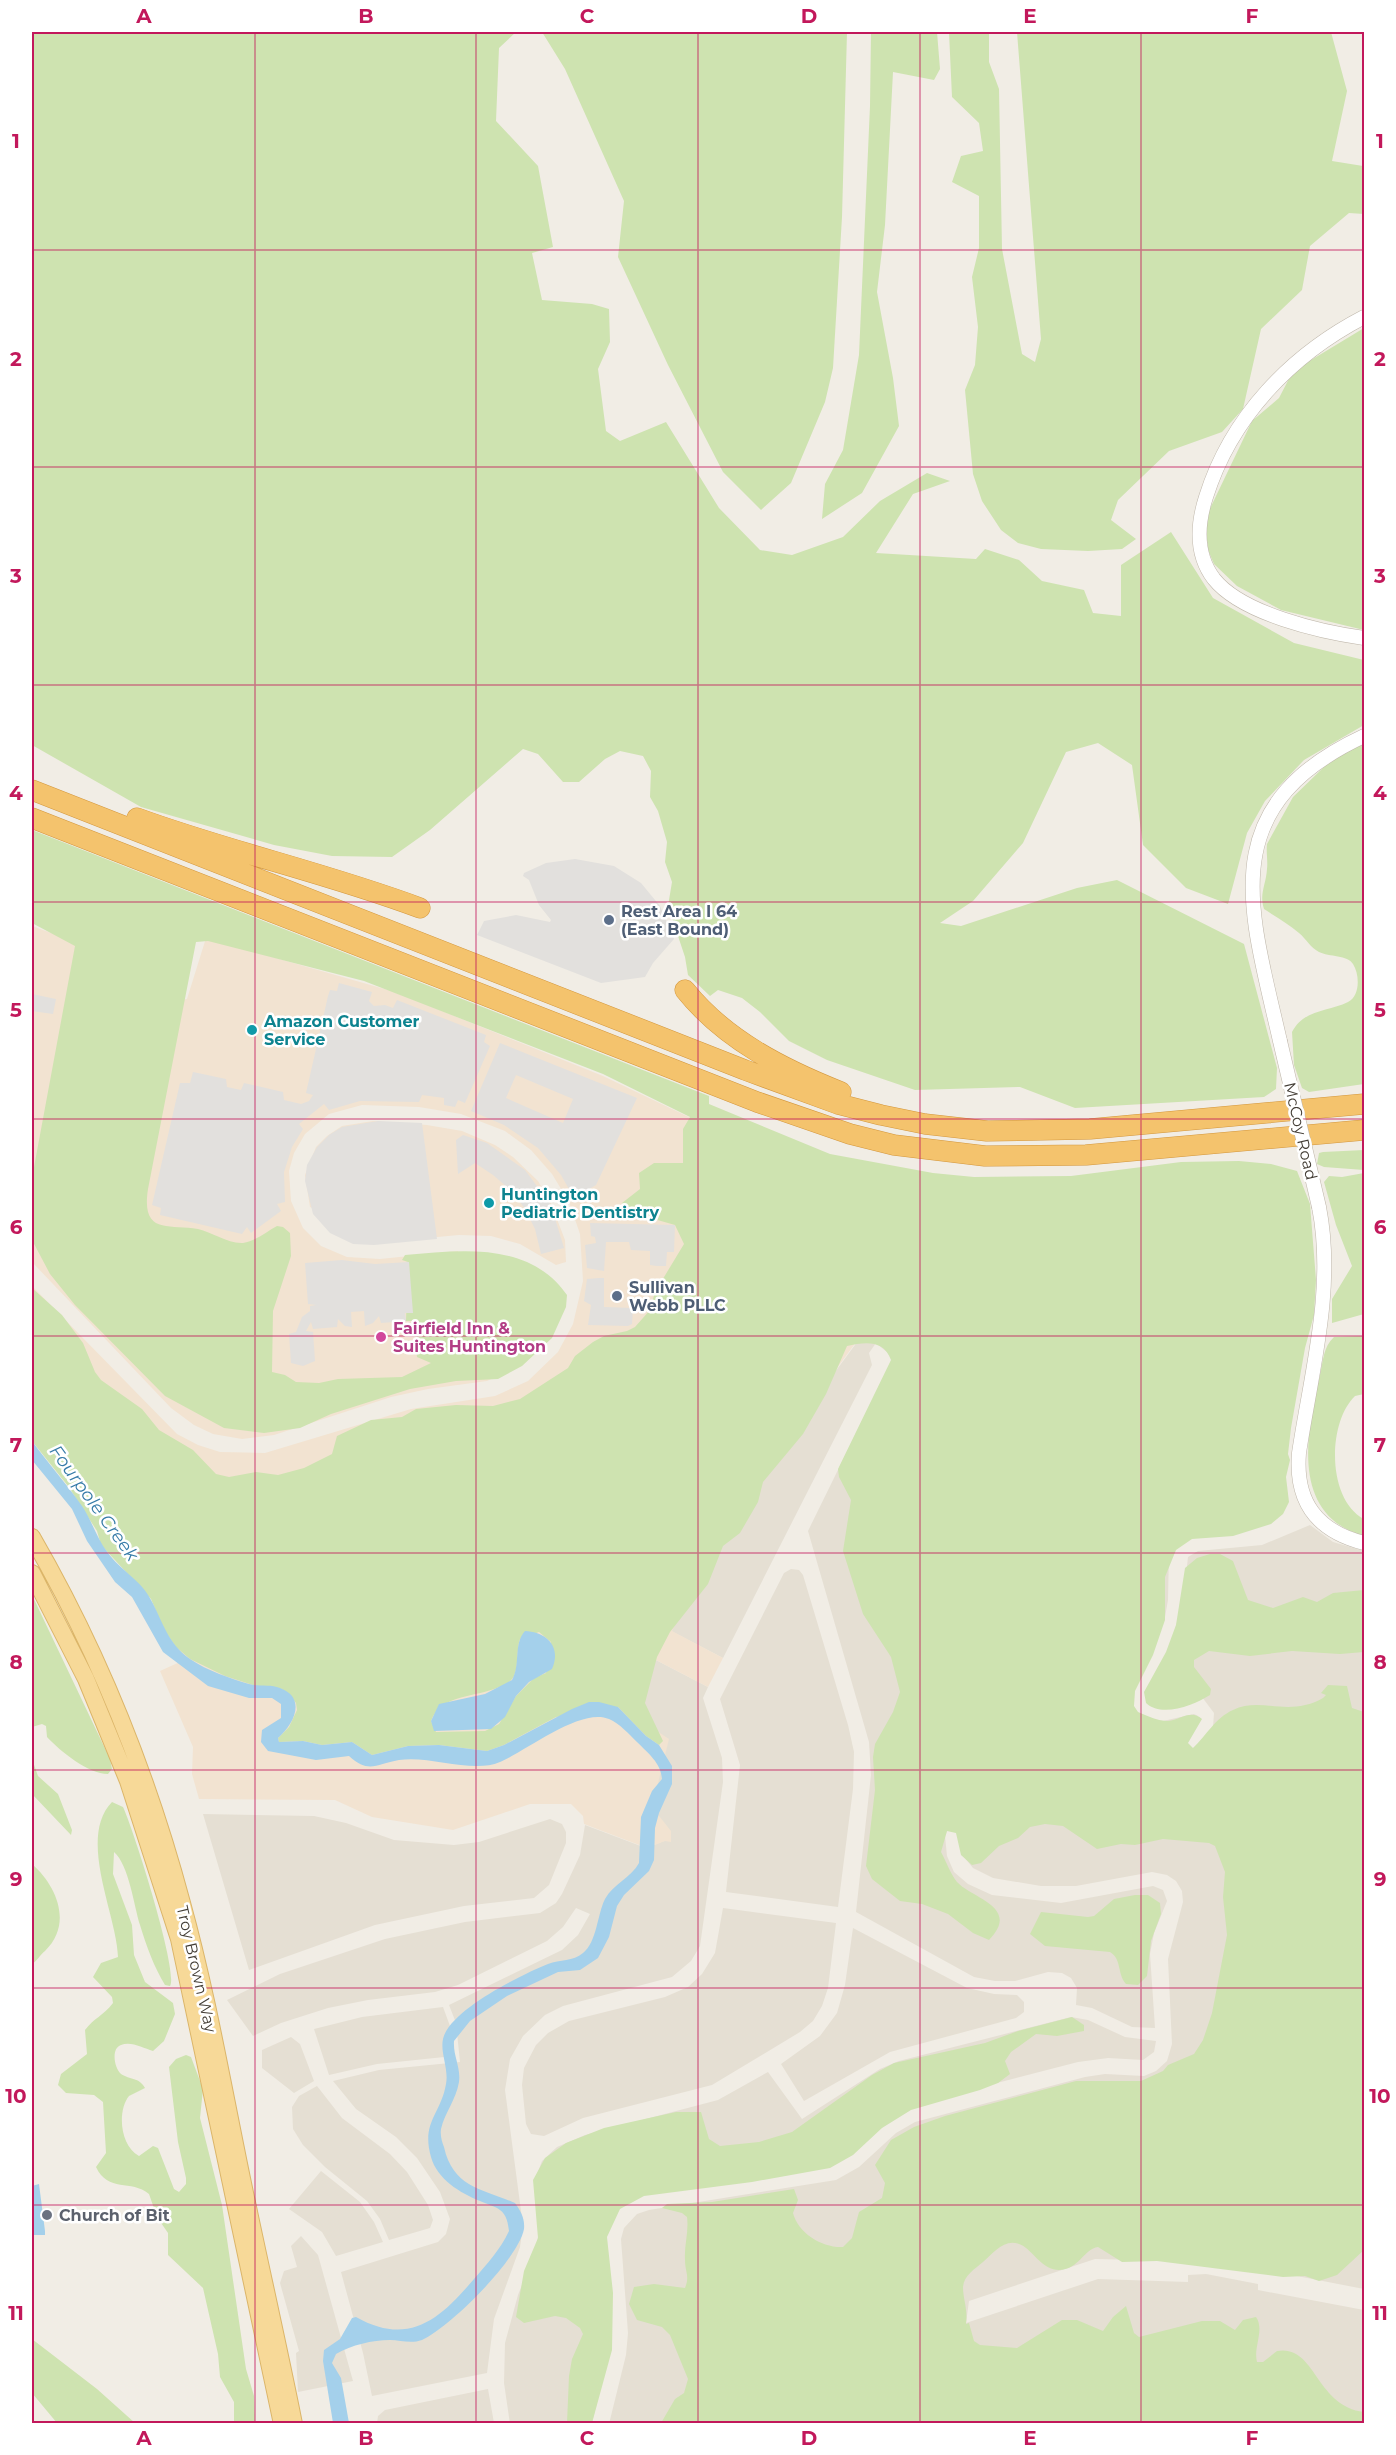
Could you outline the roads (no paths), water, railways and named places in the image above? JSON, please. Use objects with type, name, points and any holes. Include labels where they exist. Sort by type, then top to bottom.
[{"type":"highway","points":[[32,784],[74,795],[225,848],[358,885],[420,908]]},
{"type":"highway","points":[[32,790],[798,1090],[881,1115],[925,1124],[987,1131],[1056,1131],[1365,1104]]},
{"type":"highway","points":[[32,818],[757,1102],[850,1134],[894,1145],[966,1155],[1033,1157],[1086,1155],[1365,1130]]},
{"type":"highway","points":[[685,990],[710,1017],[729,1033],[773,1061],[839,1092],[925,1124]]},
{"type":"main road","name":"Troy Brown Way","points":[[32,1537],[74,1616],[112,1696],[143,1777],[182,1902],[206,2003],[294,2424]]},
{"type":"main road","name":"Troy Brown Way","points":[[32,1573],[86,1679],[128,1781],[179,1939],[282,2424]]},
{"type":"street","points":[[1365,317],[1318,345],[1271,386],[1253,407],[1226,449],[1208,489],[1199,527],[1204,563],[1216,581],[1236,597],[1309,627],[1365,638]]},
{"type":"street","name":"McCoy Road","points":[[1365,736],[1329,754],[1292,786],[1270,817],[1256,849],[1251,875],[1252,913],[1320,1216],[1324,1254],[1323,1301],[1299,1453],[1299,1475],[1309,1508],[1322,1523],[1338,1534],[1365,1543]]},
{"type":"water","points":[[32,1441],[82,1506],[108,1553],[147,1593],[176,1647],[190,1659],[219,1674],[249,1684],[280,1688],[293,1698],[295,1712],[293,1719],[278,1738],[279,1742],[303,1741],[322,1745],[352,1742],[372,1755],[408,1746],[439,1745],[487,1751],[504,1745],[572,1709],[589,1702],[599,1702],[618,1707],[646,1736],[659,1745],[672,1766],[672,1784],[655,1828],[654,1860],[649,1871],[624,1895],[617,1906],[609,1937],[598,1958],[580,1970],[558,1972],[507,1996],[470,2021],[454,2041],[459,2082],[441,2131],[448,2161],[454,2171],[471,2185],[515,2203],[522,2215],[524,2229],[519,2242],[496,2274],[465,2307],[434,2333],[418,2341],[376,2341],[336,2354],[332,2363],[341,2378],[349,2423],[333,2423],[323,2361],[324,2350],[340,2339],[352,2318],[356,2317],[375,2326],[408,2329],[436,2317],[484,2268],[509,2231],[507,2220],[502,2212],[450,2184],[438,2172],[431,2157],[428,2135],[446,2084],[442,2044],[448,2028],[472,2005],[505,1984],[553,1962],[575,1958],[588,1948],[608,1894],[639,1863],[641,1817],[652,1791],[662,1779],[661,1773],[653,1759],[624,1729],[609,1719],[597,1717],[569,1724],[511,1757],[489,1765],[464,1765],[411,1759],[368,1766],[356,1762],[349,1756],[316,1760],[268,1751],[261,1742],[262,1730],[281,1718],[281,1704],[272,1698],[249,1698],[208,1686],[163,1652],[132,1597],[115,1582],[87,1541],[72,1509],[32,1460]]},
{"type":"water","points":[[525,1631],[539,1634],[550,1642],[555,1654],[552,1669],[529,1682],[516,1696],[505,1717],[491,1729],[434,1731],[431,1721],[439,1704],[485,1694],[512,1680],[515,1674],[519,1642]]},
{"type":"water","points":[[39,2184],[45,2235],[32,2235],[32,2186]]},
{"type":"place","name":"Rest Area I 64 (East Bound)","points":[[609,920]]},
{"type":"place","name":"Amazon Customer Service","points":[[252,1030]]},
{"type":"place","name":"Huntington Pediatric Dentistry","points":[[489,1203]]},
{"type":"place","name":"Sullivan Webb PLLC","points":[[617,1296]]},
{"type":"place","name":"Fairfield Inn & Suites Huntington","points":[[381,1337]]},
{"type":"place","name":"Church of Bit","points":[[47,2215]]},
{"type":"water label","name":"Fourpole Creek","points":[[94,1503]]}]
